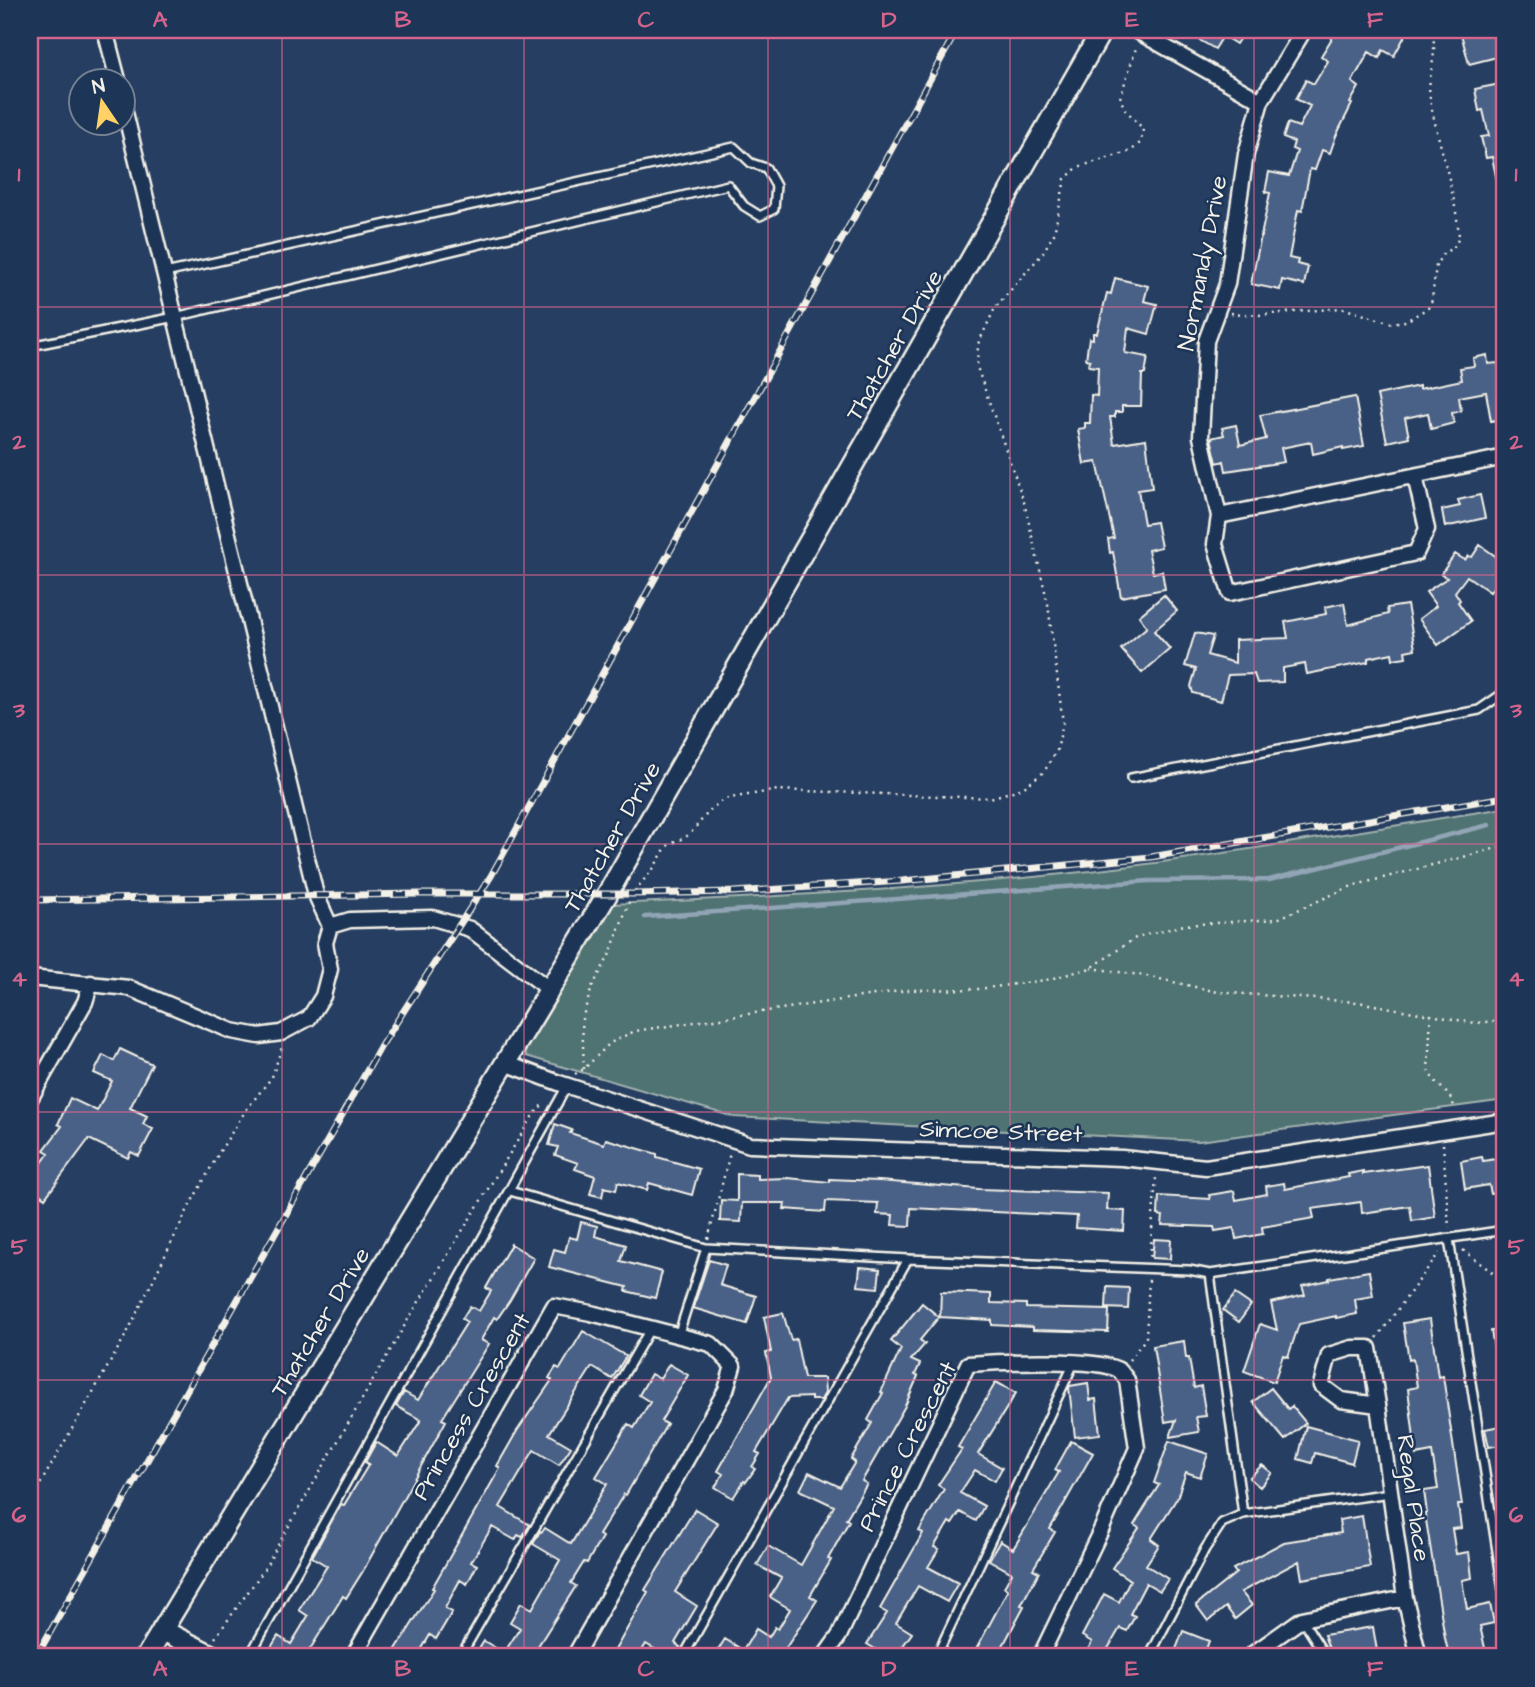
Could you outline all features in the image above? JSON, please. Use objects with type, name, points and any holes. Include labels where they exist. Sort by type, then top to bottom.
[{"type":"main road","name":"Thatcher Drive","points":[[146,1657],[629,857],[1102,30]]},
{"type":"main road","points":[[162,1630],[210,1655]]},
{"type":"street","points":[[105,30],[114,66]]},
{"type":"street","name":"Normandy Drive","points":[[1304,30],[1261,102],[1246,154],[1227,284],[1206,341],[1201,437],[1219,516],[1215,544],[1230,593],[1416,553],[1427,529],[1415,475]]},
{"type":"street","points":[[1139,32],[1261,102]]},
{"type":"street","points":[[30,978],[129,988],[232,1031],[259,1036],[281,1032],[309,1018],[323,996],[330,969],[326,943],[330,926],[316,895],[131,136]]},
{"type":"street","points":[[1219,516],[1505,457]]},
{"type":"street","points":[[330,926],[350,920],[433,918],[470,929],[550,990]]},
{"type":"street","points":[[30,1099],[85,1002],[91,983]]},
{"type":"street","name":"Simcoe Street","points":[[506,1063],[563,1085],[750,1145],[1122,1158],[1206,1167],[1505,1121]]},
{"type":"street","name":"Princess Crescent","points":[[353,1657],[554,1306],[711,1344],[733,1366],[726,1390],[574,1657]]},
{"type":"street","name":"Regal Place","points":[[1378,1405],[1341,1400],[1321,1385],[1329,1355],[1352,1348],[1369,1348],[1378,1405],[1391,1493],[1405,1598],[1419,1657]]},
{"type":"street","name":"Prince Crescent","points":[[824,1657],[839,1636],[968,1364],[1005,1361],[1074,1362],[1121,1371],[1127,1380],[1137,1448],[1040,1657]]},
{"type":"street","points":[[1252,1657],[1302,1619],[1405,1598]]},
{"type":"lane","points":[[30,353],[30,346],[175,317],[728,185],[744,206],[761,216],[774,208],[776,186],[766,168],[751,163],[734,147],[165,273]]},
{"type":"lane","points":[[1131,778],[1479,710],[1505,692]]},
{"type":"lane","points":[[249,1657],[510,1191],[563,1085]]},
{"type":"lane","points":[[510,1191],[706,1248],[1189,1270],[1210,1274],[1505,1230]]},
{"type":"lane","points":[[1449,1239],[1505,1603]]},
{"type":"lane","points":[[678,1335],[706,1248]]},
{"type":"lane","points":[[683,1657],[908,1259]]},
{"type":"lane","points":[[1210,1274],[1243,1514]]},
{"type":"lane","points":[[460,1657],[650,1329]]},
{"type":"lane","points":[[936,1657],[1074,1362]]},
{"type":"lane","points":[[1149,1657],[1205,1549],[1222,1523],[1243,1514],[1391,1493]]},
{"type":"lane","points":[[1302,1619],[1326,1657]]},
{"type":"path","points":[[1217,311],[1259,315],[1342,308],[1391,323],[1406,321],[1428,308],[1432,300],[1436,265],[1441,255],[1455,244],[1459,236],[1430,97],[1430,72],[1436,47],[1431,30]]},
{"type":"path","points":[[584,1069],[582,1019],[592,987],[609,956],[632,894],[653,869],[667,846],[690,835],[711,809],[724,799],[778,790],[990,798],[1023,788],[1044,772],[1057,750],[1063,723],[1048,604],[1024,502],[977,367],[978,344],[995,307],[1042,254],[1054,234],[1065,179],[1078,167],[1131,151],[1141,142],[1143,129],[1120,98],[1139,32]]},
{"type":"path","points":[[210,1655],[263,1572],[406,1323],[532,1117],[610,1043],[635,1031],[907,990],[979,989],[1046,980],[1091,968],[1137,937],[1184,925],[1277,919],[1352,886],[1505,846]]},
{"type":"path","points":[[1091,968],[1146,976],[1218,992],[1358,1002],[1475,1023],[1505,1020]]},
{"type":"path","points":[[1431,1014],[1428,1069],[1431,1077],[1452,1097],[1454,1107]]},
{"type":"path","points":[[30,1502],[127,1333],[202,1183],[247,1110],[272,1077],[282,1051],[281,1032]]},
{"type":"path","points":[[1369,1348],[1449,1239],[1443,1130]]},
{"type":"path","points":[[706,1248],[734,1140]]},
{"type":"path","points":[[1449,1239],[1505,1282]]},
{"type":"green space","points":[[1505,808],[1505,1100],[1199,1141],[734,1117],[526,1056],[525,1042],[611,904],[884,890],[1087,871],[1243,850]]},
{"type":"building","points":[[1182,30],[1245,30],[1236,44],[1223,36],[1215,49]]},
{"type":"building","points":[[1337,30],[1398,30],[1406,34],[1394,56],[1383,50],[1379,58],[1369,52],[1352,82],[1359,87],[1330,153],[1322,150],[1315,170],[1310,169],[1302,211],[1298,210],[1289,258],[1308,267],[1304,285],[1282,280],[1280,290],[1251,284],[1270,193],[1265,192],[1269,172],[1289,176],[1297,151],[1292,149],[1294,142],[1283,138],[1288,123],[1299,127],[1310,106],[1296,99],[1306,80],[1314,84],[1328,61],[1321,56]]},
{"type":"building","points":[[1460,30],[1497,30],[1499,36],[1505,34],[1505,55],[1469,64]]},
{"type":"building","points":[[1505,83],[1505,194],[1500,195],[1492,157],[1486,158],[1481,137],[1489,136],[1483,110],[1479,111],[1475,89]]},
{"type":"building","points":[[1115,278],[1148,286],[1144,301],[1157,304],[1149,334],[1128,328],[1125,353],[1148,357],[1145,374],[1142,374],[1141,406],[1122,406],[1122,412],[1115,412],[1115,417],[1110,417],[1114,444],[1146,439],[1152,488],[1138,490],[1144,524],[1156,522],[1161,547],[1148,550],[1153,573],[1162,571],[1165,589],[1121,597],[1108,539],[1114,538],[1097,462],[1084,464],[1078,429],[1085,428],[1085,423],[1090,423],[1091,395],[1097,396],[1098,367],[1089,366],[1090,360],[1086,359],[1089,338],[1093,339],[1093,333],[1097,333],[1107,293],[1111,294]]},
{"type":"building","points":[[1487,355],[1488,364],[1498,363],[1502,386],[1505,385],[1505,418],[1491,421],[1486,392],[1459,397],[1461,411],[1452,413],[1454,423],[1431,429],[1428,413],[1405,418],[1409,437],[1387,442],[1377,395],[1462,380],[1460,368],[1474,366],[1473,358]]},
{"type":"building","points":[[1355,397],[1364,446],[1343,450],[1343,447],[1313,454],[1311,442],[1281,448],[1284,462],[1226,471],[1224,461],[1217,463],[1211,438],[1224,435],[1222,428],[1236,425],[1240,445],[1266,439],[1260,415]]},
{"type":"building","points":[[1480,495],[1485,518],[1445,527],[1442,510],[1460,506],[1458,500]]},
{"type":"building","points":[[1480,545],[1505,563],[1505,570],[1490,592],[1467,576],[1455,592],[1460,600],[1458,602],[1471,621],[1438,645],[1419,619],[1436,606],[1426,592],[1447,578],[1441,574],[1455,554],[1465,560],[1468,556],[1472,557]]},
{"type":"building","points":[[1164,595],[1177,611],[1154,631],[1170,649],[1142,673],[1121,649],[1147,627],[1139,616]]},
{"type":"building","points":[[1344,603],[1348,625],[1388,614],[1387,608],[1407,605],[1415,649],[1405,651],[1406,657],[1393,659],[1392,653],[1368,658],[1368,662],[1307,674],[1305,664],[1283,668],[1283,682],[1257,683],[1254,674],[1228,675],[1221,701],[1193,693],[1191,686],[1196,669],[1185,666],[1195,633],[1213,636],[1207,655],[1235,663],[1235,640],[1288,638],[1285,622],[1326,614],[1325,607]]},
{"type":"building","points":[[120,1049],[152,1064],[130,1108],[147,1116],[143,1124],[153,1129],[139,1156],[131,1152],[128,1158],[89,1139],[45,1198],[30,1187],[30,1179],[49,1153],[44,1150],[62,1126],[58,1124],[70,1098],[97,1111],[112,1081],[94,1073],[103,1055],[114,1061]]},
{"type":"building","points":[[555,1124],[572,1130],[570,1133],[604,1144],[606,1139],[699,1169],[692,1195],[649,1183],[647,1190],[618,1182],[616,1190],[604,1187],[602,1197],[590,1194],[595,1176],[575,1169],[578,1163],[555,1155],[558,1147],[549,1145]]},
{"type":"building","points":[[1482,1157],[1483,1161],[1501,1158],[1505,1192],[1491,1194],[1489,1185],[1465,1189],[1461,1161]]},
{"type":"building","points":[[1428,1165],[1435,1217],[1412,1221],[1410,1206],[1362,1213],[1361,1202],[1312,1209],[1314,1218],[1262,1227],[1263,1234],[1236,1239],[1234,1228],[1215,1231],[1214,1227],[1162,1225],[1163,1216],[1158,1215],[1159,1196],[1210,1199],[1209,1195],[1234,1191],[1236,1200],[1267,1194],[1266,1186],[1284,1183],[1285,1189],[1349,1177],[1348,1174],[1363,1171],[1363,1174]]},
{"type":"building","points":[[737,1174],[758,1175],[758,1179],[787,1178],[830,1182],[830,1179],[979,1189],[1108,1193],[1107,1210],[1125,1211],[1124,1231],[1076,1228],[1077,1216],[911,1208],[910,1226],[892,1225],[893,1215],[877,1214],[878,1203],[826,1201],[825,1212],[784,1209],[785,1203],[742,1203],[741,1222],[720,1221],[721,1200],[737,1201]]},
{"type":"building","points":[[581,1222],[597,1226],[595,1236],[626,1245],[621,1261],[662,1272],[655,1298],[626,1291],[627,1287],[549,1267],[554,1249],[565,1252],[569,1237],[577,1239]]},
{"type":"building","points":[[1154,1239],[1171,1240],[1170,1259],[1152,1258]]},
{"type":"building","points":[[511,1244],[534,1258],[510,1300],[497,1319],[494,1317],[481,1340],[489,1344],[442,1419],[446,1421],[363,1571],[346,1598],[343,1596],[307,1654],[313,1657],[265,1657],[278,1636],[291,1644],[308,1616],[299,1610],[327,1566],[312,1557],[341,1504],[344,1505],[369,1464],[365,1462],[376,1442],[398,1456],[421,1420],[396,1406],[404,1392],[418,1400],[467,1322],[462,1319],[470,1306],[479,1311],[491,1291],[486,1288]]},
{"type":"building","points":[[709,1260],[726,1265],[720,1285],[756,1296],[747,1324],[693,1308]]},
{"type":"building","points":[[860,1267],[880,1269],[878,1288],[858,1286]]},
{"type":"building","points":[[1369,1271],[1373,1296],[1355,1299],[1357,1314],[1299,1324],[1288,1357],[1283,1355],[1274,1382],[1244,1371],[1260,1324],[1277,1330],[1271,1303],[1305,1295],[1302,1286]]},
{"type":"building","points":[[1107,1287],[1129,1288],[1128,1309],[1106,1308]]},
{"type":"building","points":[[941,1292],[991,1294],[991,1303],[1026,1304],[1026,1308],[1109,1310],[1108,1332],[1033,1330],[1033,1327],[992,1325],[992,1320],[940,1317]]},
{"type":"building","points":[[1235,1294],[1251,1305],[1239,1322],[1223,1310]]},
{"type":"building","points":[[922,1303],[939,1317],[920,1340],[925,1344],[911,1360],[920,1364],[915,1375],[918,1376],[905,1406],[862,1481],[867,1484],[846,1519],[849,1521],[828,1559],[831,1560],[810,1596],[817,1600],[780,1657],[759,1657],[744,1649],[756,1629],[769,1637],[775,1627],[778,1629],[790,1609],[770,1597],[781,1578],[757,1565],[768,1546],[801,1565],[834,1506],[800,1490],[809,1472],[840,1487],[855,1462],[851,1459],[872,1423],[868,1420],[883,1393],[881,1392],[901,1349],[891,1341]]},
{"type":"building","points":[[783,1313],[791,1340],[796,1339],[804,1378],[824,1378],[825,1393],[821,1400],[811,1400],[811,1397],[788,1398],[756,1452],[760,1454],[752,1467],[755,1469],[733,1498],[715,1487],[723,1474],[718,1471],[771,1377],[766,1353],[771,1352],[764,1317]]},
{"type":"building","points":[[1430,1319],[1438,1377],[1443,1376],[1462,1505],[1458,1505],[1461,1528],[1452,1529],[1456,1554],[1469,1552],[1472,1578],[1462,1580],[1467,1609],[1490,1604],[1494,1623],[1480,1626],[1487,1657],[1461,1657],[1460,1654],[1449,1656],[1445,1638],[1425,1514],[1424,1491],[1438,1489],[1432,1452],[1416,1455],[1408,1389],[1417,1387],[1403,1323]]},
{"type":"building","points":[[1505,1329],[1505,1374],[1499,1375],[1491,1331]]},
{"type":"building","points":[[583,1331],[626,1356],[612,1379],[592,1367],[549,1434],[571,1447],[559,1465],[534,1450],[500,1507],[530,1525],[522,1537],[518,1535],[515,1540],[492,1527],[471,1562],[477,1565],[467,1584],[460,1580],[445,1608],[452,1612],[436,1639],[430,1635],[417,1657],[391,1657],[434,1589],[432,1588],[500,1468],[497,1466],[517,1431],[552,1380],[549,1378],[556,1367],[560,1369]]},
{"type":"building","points":[[1184,1341],[1194,1388],[1201,1386],[1206,1416],[1196,1417],[1199,1432],[1170,1437],[1176,1420],[1165,1422],[1153,1346]]},
{"type":"building","points":[[669,1364],[688,1375],[661,1421],[667,1424],[626,1495],[624,1494],[599,1535],[602,1537],[587,1563],[584,1562],[571,1583],[576,1586],[538,1646],[541,1647],[535,1657],[474,1657],[484,1641],[504,1653],[520,1628],[510,1622],[521,1603],[532,1609],[560,1560],[533,1544],[540,1531],[545,1528],[571,1544],[607,1484],[596,1477],[628,1424],[634,1428],[650,1402],[639,1395],[651,1374],[660,1379]]},
{"type":"building","points":[[996,1382],[1016,1393],[978,1454],[1002,1468],[995,1481],[975,1470],[960,1493],[984,1506],[976,1521],[960,1512],[952,1524],[949,1522],[934,1547],[939,1549],[928,1567],[958,1583],[947,1602],[918,1586],[896,1623],[912,1633],[895,1657],[888,1657],[867,1644],[887,1613],[880,1609],[923,1533],[919,1531],[944,1489],[938,1485],[962,1449],[958,1447]]},
{"type":"building","points":[[1088,1383],[1090,1400],[1096,1399],[1100,1434],[1075,1437],[1069,1388]]},
{"type":"building","points":[[1271,1388],[1288,1409],[1292,1406],[1306,1423],[1285,1440],[1253,1402]]},
{"type":"building","points":[[1505,1425],[1505,1444],[1489,1447],[1485,1429]]},
{"type":"building","points":[[1306,1426],[1358,1440],[1352,1463],[1315,1453],[1312,1463],[1298,1459]]},
{"type":"building","points":[[1071,1441],[1093,1453],[1050,1529],[1055,1532],[1033,1569],[1039,1572],[1021,1605],[1024,1606],[997,1657],[972,1657],[1008,1590],[1004,1587],[1012,1573],[989,1560],[1000,1541],[1013,1549],[1059,1472],[1055,1470]]},
{"type":"building","points":[[1169,1441],[1208,1454],[1200,1477],[1186,1472],[1177,1498],[1151,1539],[1159,1545],[1146,1565],[1168,1579],[1160,1591],[1146,1583],[1130,1614],[1135,1616],[1127,1631],[1120,1628],[1103,1657],[1098,1657],[1087,1651],[1092,1642],[1082,1636],[1104,1594],[1119,1602],[1130,1580],[1112,1568],[1139,1528],[1134,1525],[1159,1485],[1154,1483]]},
{"type":"building","points":[[1262,1465],[1272,1473],[1260,1487],[1249,1478]]},
{"type":"building","points":[[695,1509],[718,1523],[675,1592],[697,1606],[675,1643],[680,1647],[674,1657],[668,1657],[646,1644],[638,1657],[611,1657],[648,1592],[645,1590]]},
{"type":"building","points":[[1362,1516],[1370,1567],[1302,1579],[1299,1561],[1241,1592],[1252,1605],[1235,1619],[1226,1607],[1208,1621],[1196,1605],[1236,1573],[1233,1569],[1284,1542],[1341,1533],[1339,1520]]},
{"type":"building","points":[[1373,1627],[1377,1651],[1332,1657],[1324,1635]]},
{"type":"building","points":[[1183,1631],[1209,1641],[1203,1657],[1173,1657]]},
{"type":"building","points":[[725,1639],[754,1657],[724,1657],[716,1653]]},
{"type":"waterway","points":[[645,917],[1149,881],[1269,880],[1489,825]]},
{"type":"railway","points":[[36,1657],[381,1046],[491,876],[957,30]]},
{"type":"railway","points":[[30,900],[733,892],[902,881],[1151,857],[1505,797]]}]
